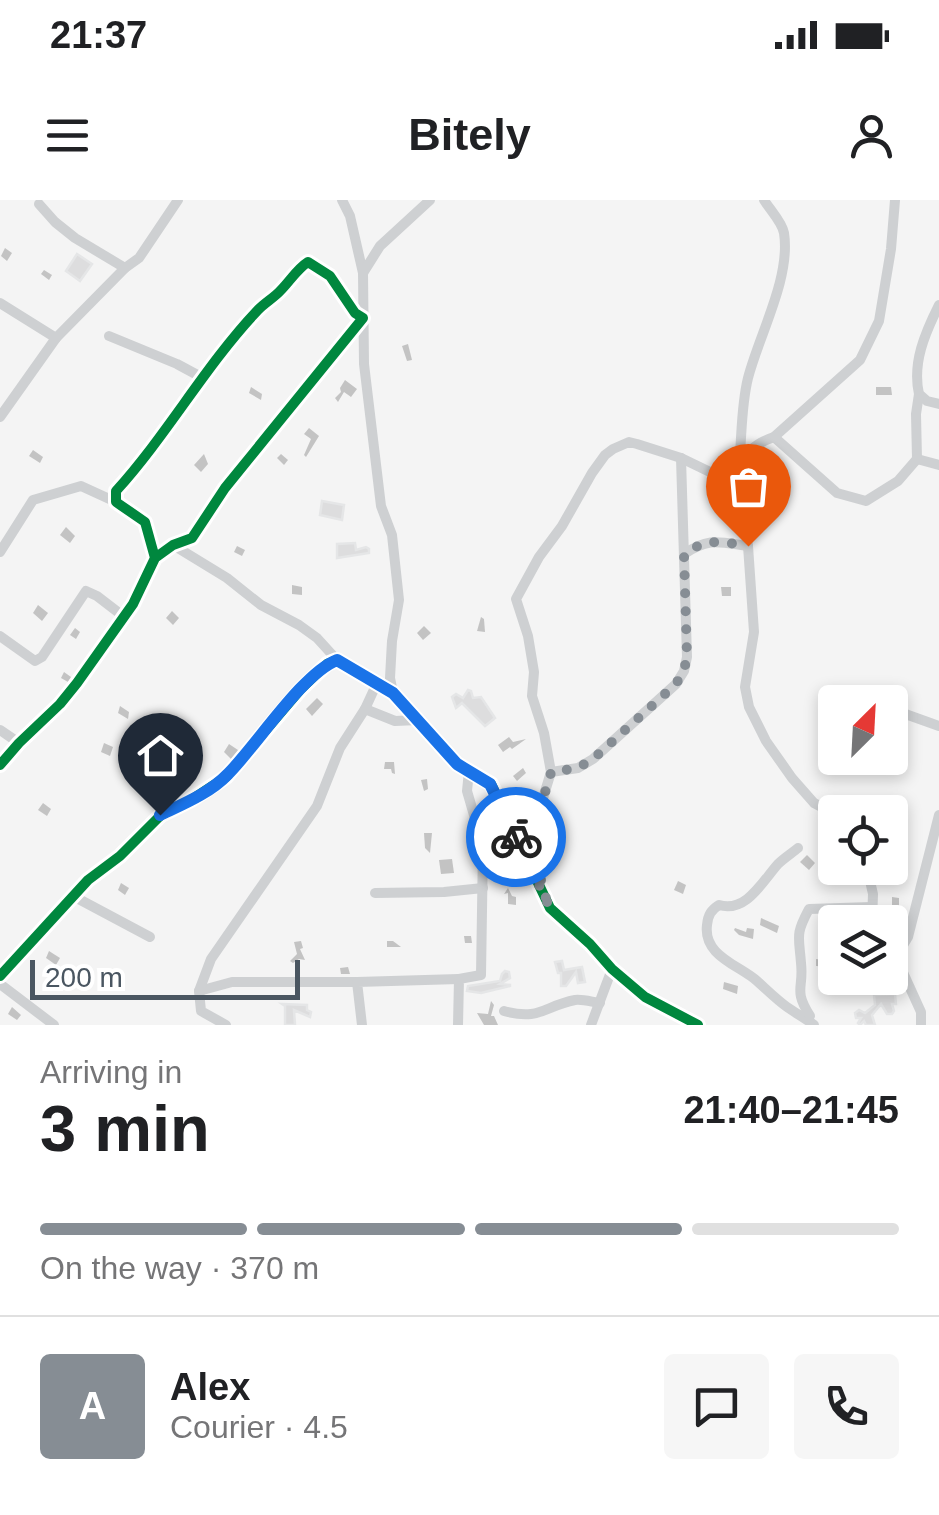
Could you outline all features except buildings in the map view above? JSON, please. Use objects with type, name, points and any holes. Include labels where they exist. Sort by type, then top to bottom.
[{"type":"street","points":[[0,415],[56,338],[124,268],[139,258],[178,200]]},
{"type":"street","points":[[342,200],[350,216],[363,273],[364,364],[382,506],[392,535],[399,600],[391,660],[393,693]]},
{"type":"street","points":[[363,273],[380,246],[430,200]]},
{"type":"street","points":[[764,200],[784,230],[782,267],[773,308],[756,348],[747,384],[739,466],[754,632],[745,686],[749,707],[766,741],[792,778],[818,805]]},
{"type":"street","points":[[739,466],[758,442],[774,437],[860,360],[879,321],[895,200]]},
{"type":"street","points":[[39,204],[75,238],[124,268]]},
{"type":"street","points":[[116,502],[116,491],[203,378],[258,309],[280,292],[302,266],[308,262],[330,276],[355,314],[362,318]]},
{"type":"street","points":[[0,303],[56,338]]},
{"type":"street","points":[[774,437],[837,493],[866,500],[898,481],[917,459],[916,378],[925,334],[939,305]]},
{"type":"street","points":[[0,764],[78,683],[133,604],[155,558],[173,544],[192,538],[225,488],[362,318]]},
{"type":"street","points":[[108,336],[203,378]]},
{"type":"street","points":[[919,394],[939,404]]},
{"type":"street","points":[[550,908],[541,888],[538,827],[551,772],[532,696],[534,672],[528,636],[516,599],[539,556],[556,536],[605,455],[629,442],[649,446],[710,472],[741,505]]},
{"type":"street","points":[[551,772],[578,768],[593,759],[676,684],[684,670],[687,657],[680,458]]},
{"type":"street","points":[[917,459],[939,466]]},
{"type":"street","points":[[0,552],[34,500],[81,486],[116,502],[145,522],[155,558]]},
{"type":"street","points":[[684,554],[701,542],[712,540],[748,546]]},
{"type":"street","points":[[173,544],[261,605],[299,625],[337,660],[393,693],[457,764],[490,784],[550,908],[645,997],[698,1025]]},
{"type":"street","points":[[0,636],[35,660],[42,657],[86,591],[123,616]]},
{"type":"street","points":[[0,976],[88,880],[120,856],[160,815],[226,778],[300,690],[327,664],[337,660]]},
{"type":"street","points":[[226,1025],[202,1011],[199,991],[211,959],[316,806],[340,748],[376,683]]},
{"type":"street","points":[[365,709],[394,721],[418,720]]},
{"type":"street","points":[[908,715],[939,726]]},
{"type":"street","points":[[0,730],[19,743]]},
{"type":"street","points":[[199,991],[232,982],[357,982],[482,975],[484,846],[467,791],[469,771]]},
{"type":"street","points":[[908,938],[939,815]]},
{"type":"street","points":[[798,848],[741,905],[719,905],[712,910],[707,933],[714,951],[816,1025]]},
{"type":"street","points":[[375,893],[483,888]]},
{"type":"street","points":[[73,896],[150,937]]},
{"type":"street","points":[[816,1025],[800,997],[802,969],[796,942],[808,909],[818,909]]},
{"type":"street","points":[[591,1025],[612,969]]},
{"type":"street","points":[[458,1025],[459,978]]},
{"type":"street","points":[[357,982],[362,1025]]},
{"type":"street","points":[[0,984],[54,1025]]},
{"type":"street","points":[[908,987],[920,1012],[920,1025]]},
{"type":"street","points":[[504,1011],[519,1015],[542,1013],[578,1000],[600,1003]]},
{"type":"cycle path","points":[[0,765],[77,683],[133,604],[155,558],[192,538],[225,488],[363,318],[355,313],[330,276],[308,262],[238,332],[116,491],[116,502],[145,522],[155,558]]},
{"type":"cycle path","points":[[0,976],[88,880],[120,856],[161,815],[226,777],[300,690],[327,664],[337,660],[393,693],[457,764],[491,784],[550,908],[645,997],[698,1025]]},
{"type":"way so far","points":[[516,837],[550,908],[541,888],[538,827],[551,772],[578,768],[593,759],[676,684],[687,657],[684,554],[701,542],[712,540],[748,546]]},
{"type":"route","points":[[160,815],[226,778],[300,690],[327,664],[337,660],[393,693],[457,764],[490,784],[516,837]]}]
